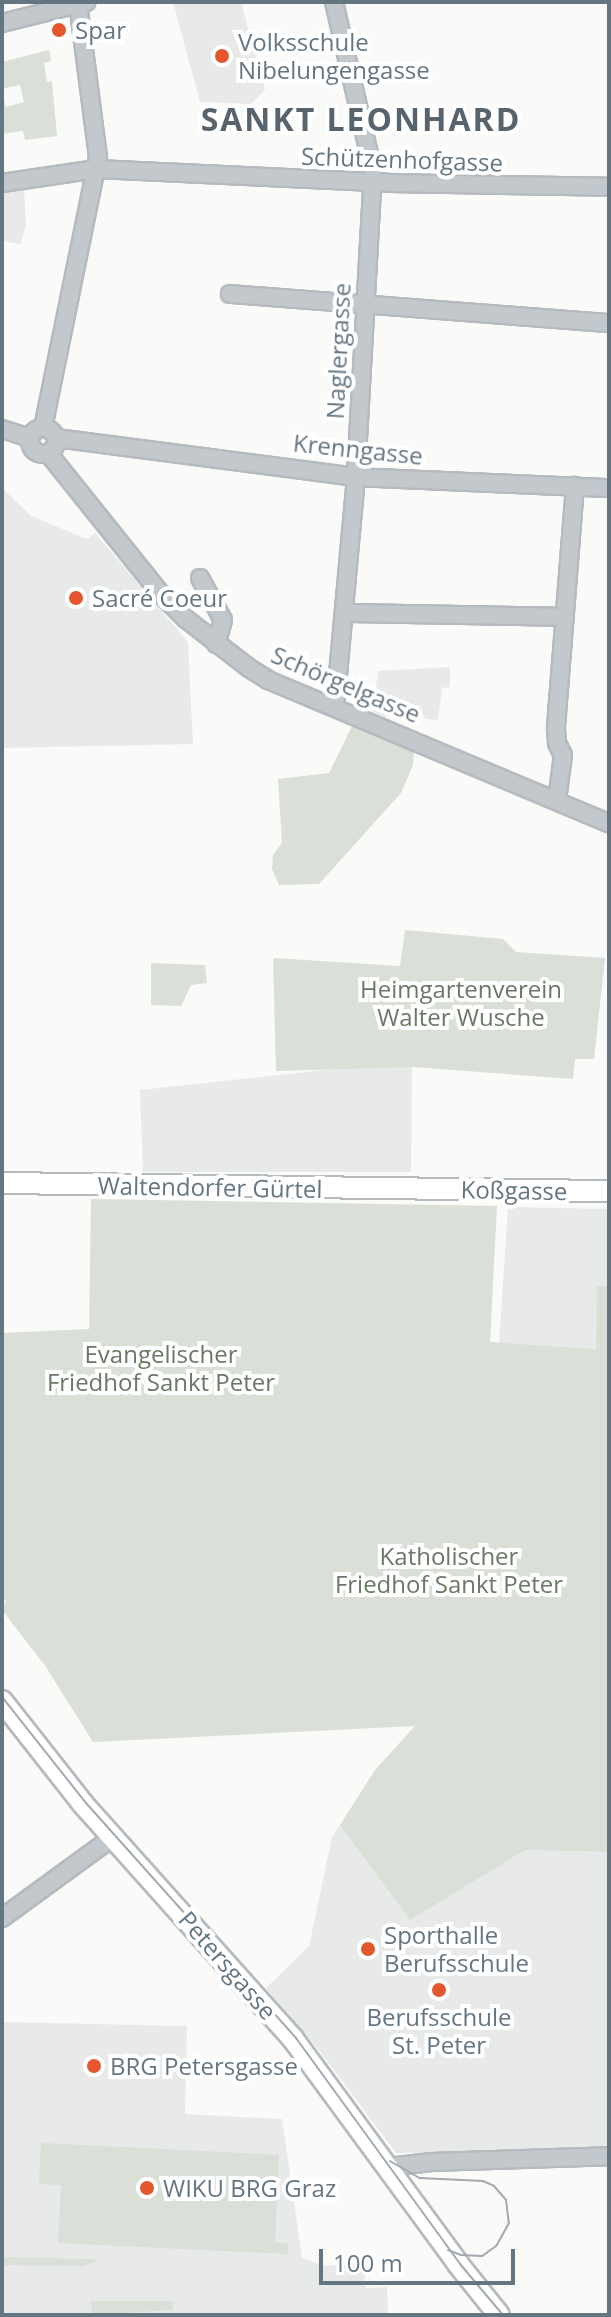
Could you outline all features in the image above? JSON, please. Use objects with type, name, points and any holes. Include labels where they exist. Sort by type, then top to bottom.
[{"type":"main road","name":"Waltendorfer Gürtel","points":[[2,1183],[419,1190]]},
{"type":"main road","name":"Koßgasse","points":[[419,1190],[609,1191]]},
{"type":"main road","name":"Petersgasse","points":[[2,1701],[113,1837],[293,2039],[499,2315]]},
{"type":"street","name":"Naglergasse","points":[[334,2],[367,138],[372,183],[356,477],[335,707]]},
{"type":"street","points":[[2,23],[81,3],[98,157],[44,439],[2,429]]},
{"type":"street","name":"Schützenhofgasse","points":[[2,183],[97,169],[372,183],[609,187]]},
{"type":"street","points":[[230,294],[609,323]]},
{"type":"street","name":"Krenngasse","points":[[44,439],[356,477],[609,488]]},
{"type":"street","name":"Schörgelgasse","points":[[44,439],[160,593],[216,644],[268,680],[609,823]]},
{"type":"street","points":[[557,800],[563,755],[556,740],[575,486]]},
{"type":"street","points":[[200,578],[223,620],[216,644]]},
{"type":"street","points":[[344,613],[565,617]]},
{"type":"street","points":[[2,1918],[113,1837]]},
{"type":"street","points":[[387,2167],[432,2162],[609,2156]]},
{"type":"shaded area","name":"Volksschule Nibelungengasse","points":[[173,2],[241,2],[265,90],[251,104],[200,102]]},
{"type":"shaded area","points":[[24,190],[26,226],[20,244],[2,241],[2,193]]},
{"type":"shaded area","name":"Sacré Coeur","points":[[2,488],[31,516],[87,539],[95,533],[188,642],[193,744],[2,748]]},
{"type":"shaded area","points":[[450,667],[450,687],[442,688],[438,720],[425,719],[420,707],[394,697],[386,718],[373,712],[378,671]]},
{"type":"shaded area","points":[[352,1067],[412,1067],[411,1172],[143,1172],[140,1090]]},
{"type":"shaded area","points":[[508,1207],[609,1209],[609,1286],[598,1286],[596,1349],[499,1343]]},
{"type":"shaded area","name":"Berufsschule St. Peter","points":[[340,1825],[411,1919],[525,1850],[609,1852],[609,2149],[396,2153],[322,2054],[266,1988],[309,1946],[332,1837]]},
{"type":"shaded area","points":[[2,2022],[187,2026],[185,2114],[282,2119],[302,2258],[326,2266],[363,2262],[366,2288],[387,2287],[388,2315],[2,2315]]},
{"type":"green space","points":[[49,50],[51,61],[44,63],[47,82],[52,81],[57,136],[25,140],[23,131],[2,134],[2,91],[6,107],[24,102],[20,85],[2,89],[2,62]]},
{"type":"green space","points":[[353,724],[414,750],[413,765],[401,793],[319,884],[279,885],[272,869],[273,855],[282,843],[278,779],[329,773]]},
{"type":"green space","name":"Heimgartenverein Walter Wusche","points":[[405,930],[503,939],[516,952],[605,958],[594,1059],[575,1059],[573,1079],[412,1067],[276,1071],[273,958],[400,966]]},
{"type":"green space","points":[[151,963],[205,965],[207,983],[191,985],[181,1006],[151,1005]]},
{"type":"green space","name":"Katholischer Friedhof Sankt Peter","points":[[91,1199],[497,1206],[490,1342],[596,1349],[597,1286],[609,1286],[609,1852],[525,1850],[410,1920],[340,1825],[375,1770],[415,1726],[93,1742],[46,1667],[2,1610],[6,1602],[2,1597],[2,1333],[89,1329]]},
{"type":"green space","points":[[41,2143],[279,2155],[275,2242],[288,2243],[288,2254],[58,2243],[61,2185],[39,2184]]},
{"type":"green space","points":[[2,2257],[99,2260],[83,2266],[2,2265]]},
{"type":"green space","points":[[91,2301],[172,2301],[173,2310],[92,2315]]},
{"type":"tram line","points":[[2,1697],[86,1803],[296,2038],[460,2264],[503,2315]]},
{"type":"tram line","points":[[390,2161],[420,2178],[483,2181],[494,2186],[506,2200],[509,2223],[496,2246],[482,2256],[461,2255],[448,2250]]},
{"type":"place","name":"Spar","points":[[59,30]]},
{"type":"place","name":"Volksschule Nibelungengasse","points":[[222,56]]},
{"type":"place","name":"Sacré Coeur","points":[[76,598]]},
{"type":"place","name":"Sporthalle Berufsschule","points":[[368,1949]]},
{"type":"place","name":"Berufsschule St. Peter","points":[[439,1990]]},
{"type":"place","name":"BRG Petersgasse","points":[[94,2066]]},
{"type":"place","name":"WIKU BRG Graz","points":[[147,2188]]},
{"type":"district","name":"SANKT LEONHARD","points":[[361,119]]},
{"type":"park label","name":"Evangelischer Friedhof Sankt Peter","points":[[161,1368]]}]
